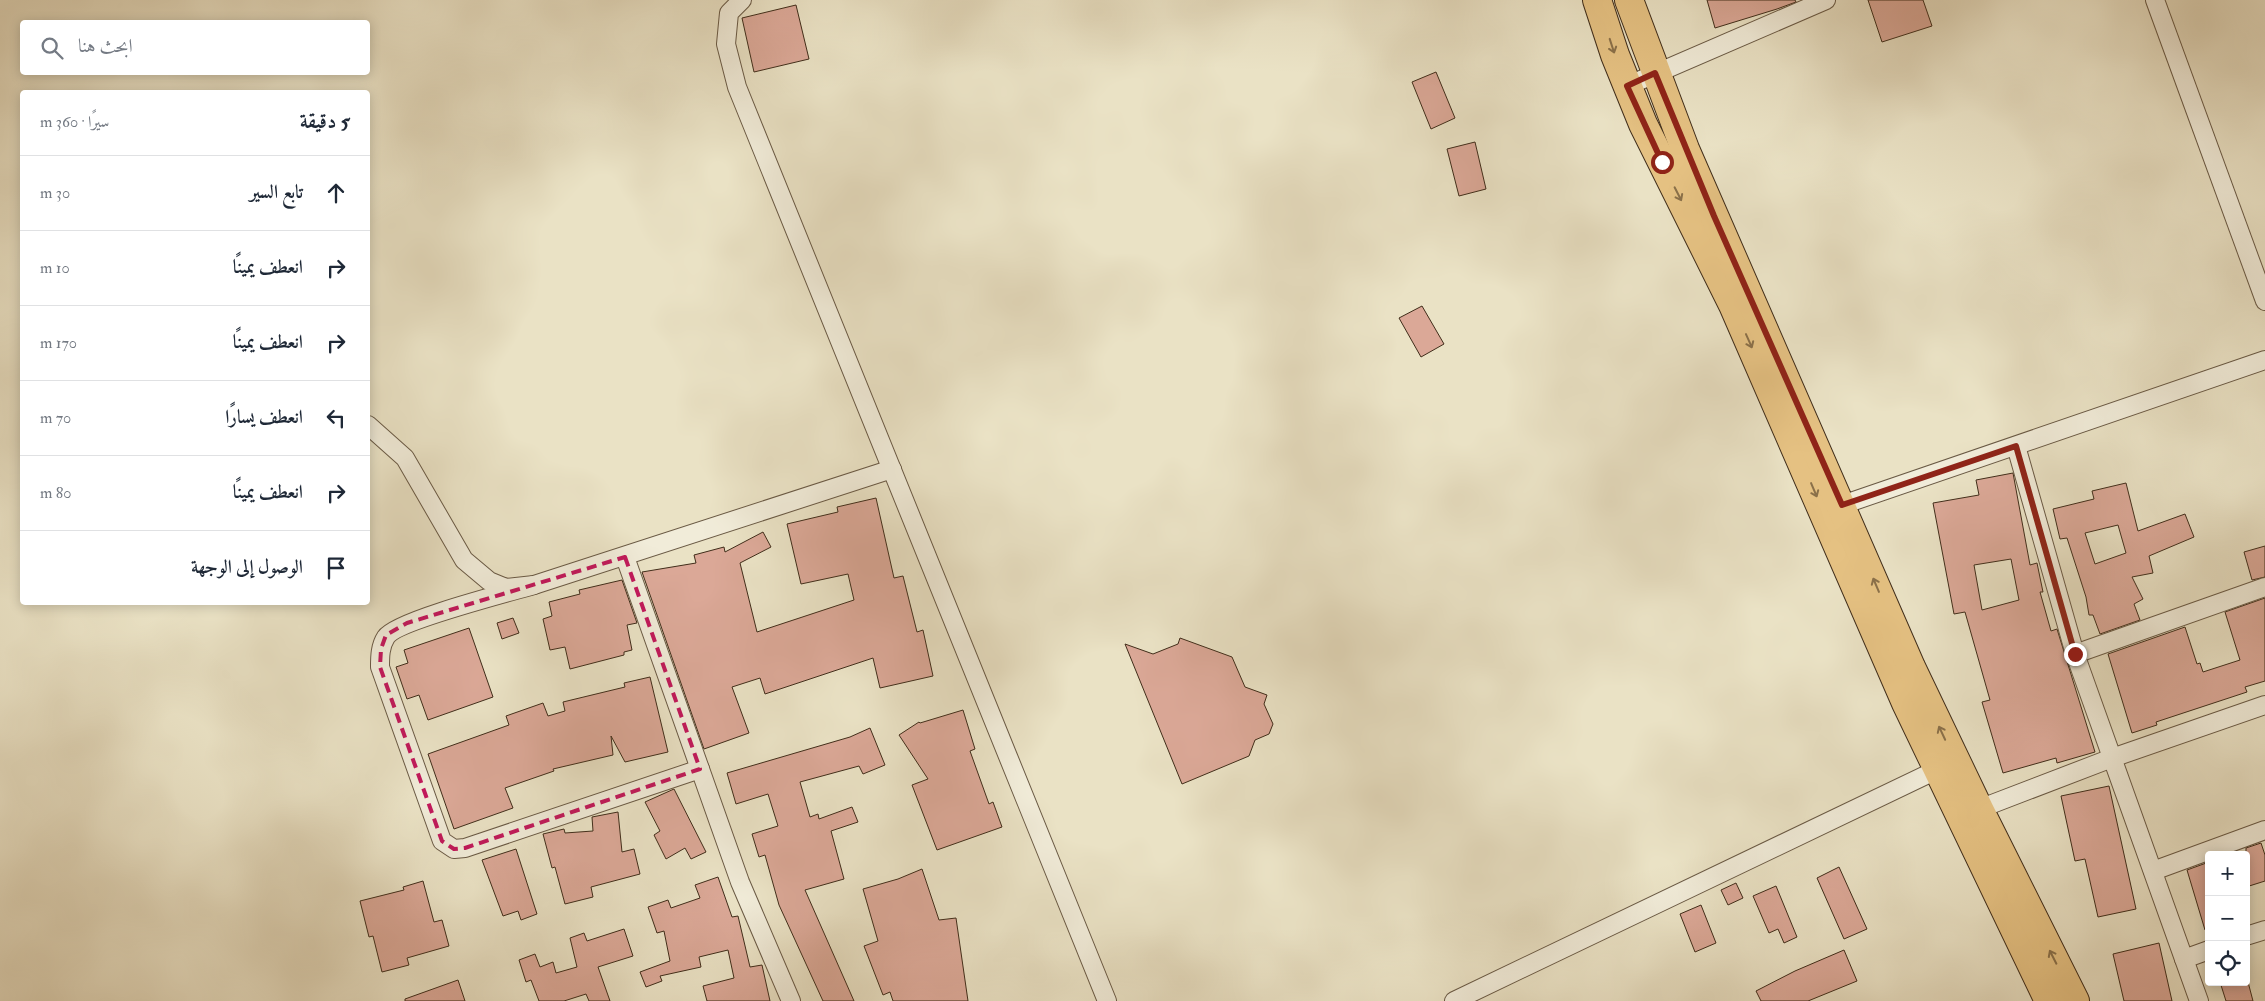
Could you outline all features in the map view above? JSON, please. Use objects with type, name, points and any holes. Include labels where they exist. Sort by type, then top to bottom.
[{"type":"main road","points":[[1597,0],[1627,86],[1643,124],[1716,268],[1750,342],[1884,655],[1947,765],[1979,809],[2075,1001]]},
{"type":"main road","points":[[1629,0],[1655,73],[1714,216],[1842,505],[1911,667],[1947,765],[2049,1001]]},
{"type":"street","points":[[742,0],[729,12],[726,44],[737,87],[1107,1001]]},
{"type":"street","points":[[1627,86],[1826,0]]},
{"type":"street","points":[[2155,0],[2265,301]]},
{"type":"street","points":[[1842,505],[2265,360]]},
{"type":"street","points":[[370,427],[406,458],[464,560],[489,581],[506,588],[534,585]]},
{"type":"street","points":[[2016,446],[2075,654],[2199,1001]]},
{"type":"street","points":[[700,769],[465,848],[454,849],[442,841],[380,667],[381,649],[386,635],[407,624],[624,557],[892,469]]},
{"type":"street","points":[[624,557],[740,882],[791,1001]]},
{"type":"street","points":[[2075,654],[2265,587]]},
{"type":"street","points":[[1979,809],[2112,758],[2265,705]]},
{"type":"street","points":[[1454,1001],[1947,765]]},
{"type":"street","points":[[2153,871],[2265,830]]},
{"type":"street","points":[[2250,935],[2265,930]]},
{"type":"street","points":[[2184,959],[2205,951]]},
{"type":"highlighted area","points":[[625,557],[700,769],[465,848],[454,849],[442,841],[380,667],[381,649],[386,635],[407,623]]},
{"type":"building","points":[[1707,0],[1795,0],[1796,2],[1715,28]]},
{"type":"building","points":[[1868,0],[1923,0],[1932,26],[1882,42]]},
{"type":"building","points":[[796,5],[809,59],[754,72],[742,18]]},
{"type":"building","points":[[1436,72],[1455,118],[1431,129],[1412,82]]},
{"type":"building","points":[[1475,142],[1486,189],[1459,196],[1447,149]]},
{"type":"building","points":[[1422,306],[1444,344],[1421,357],[1399,318]]},
{"type":"building","points":[[2013,473],[2030,565],[2037,563],[2043,592],[2040,592],[2051,631],[2057,629],[2095,752],[2057,763],[2056,758],[2003,773],[1982,702],[1990,700],[1965,612],[1954,614],[1933,503],[1979,495],[1976,480]],"holes":[[[2011,559],[2019,600],[1982,610],[1974,565]]]},
{"type":"building","points":[[2126,483],[2138,531],[2185,514],[2194,537],[2149,556],[2153,573],[2132,577],[2143,599],[2134,604],[2140,620],[2100,634],[2093,615],[2089,615],[2086,597],[2067,538],[2060,539],[2053,509],[2094,499],[2092,491]],"holes":[[[2118,525],[2126,553],[2095,564],[2085,533]]]},
{"type":"building","points":[[876,498],[894,578],[903,576],[917,632],[923,630],[933,676],[880,688],[873,658],[765,694],[760,678],[732,687],[749,733],[704,749],[642,572],[696,563],[694,555],[724,547],[725,552],[763,532],[771,547],[740,563],[757,632],[854,600],[848,574],[801,584],[787,524],[838,512],[837,507]]},
{"type":"building","points":[[2265,546],[2265,577],[2252,580],[2244,552]]},
{"type":"building","points":[[622,580],[637,623],[627,625],[632,650],[624,652],[624,655],[570,669],[565,647],[550,650],[543,619],[552,616],[549,602],[580,594],[579,590]]},
{"type":"building","points":[[2265,598],[2265,681],[2245,687],[2247,692],[2156,722],[2157,725],[2132,733],[2108,654],[2185,627],[2197,664],[2200,663],[2203,672],[2240,660],[2225,612]]},
{"type":"building","points":[[513,618],[519,633],[502,639],[497,623]]},
{"type":"building","points":[[469,628],[493,697],[428,720],[419,695],[407,699],[396,667],[408,663],[404,650]]},
{"type":"building","points":[[1180,638],[1232,657],[1245,687],[1267,695],[1264,704],[1273,724],[1269,734],[1255,740],[1249,756],[1182,784],[1125,644],[1153,654],[1178,644]]},
{"type":"building","points":[[650,677],[668,752],[625,762],[611,736],[613,755],[553,769],[554,771],[505,788],[513,808],[454,829],[428,754],[509,725],[506,716],[543,703],[548,716],[565,711],[563,702],[625,687],[624,683]]},
{"type":"building","points":[[963,710],[975,749],[970,751],[989,804],[993,802],[1002,827],[937,850],[912,785],[928,779],[899,735],[919,722]]},
{"type":"building","points":[[870,728],[885,765],[863,774],[859,766],[800,782],[810,817],[818,814],[819,819],[852,807],[858,822],[831,831],[844,879],[805,890],[854,1001],[823,1001],[779,905],[765,855],[759,857],[752,834],[778,826],[768,794],[736,804],[727,773],[850,737]]},
{"type":"building","points":[[2109,786],[2136,909],[2098,917],[2085,859],[2075,861],[2061,796]]},
{"type":"building","points":[[674,789],[706,852],[691,859],[685,848],[666,859],[654,835],[660,831],[645,802]]},
{"type":"building","points":[[618,812],[622,852],[634,849],[640,874],[591,887],[593,897],[565,904],[555,867],[552,868],[543,834],[564,829],[565,833],[593,831],[592,817]]},
{"type":"building","points":[[2261,843],[2265,855],[2265,881],[2250,886],[2250,851],[2246,851],[2246,848]]},
{"type":"building","points":[[516,849],[537,914],[521,920],[518,911],[503,916],[482,860]]},
{"type":"building","points":[[2205,863],[2205,930],[2187,870]]},
{"type":"building","points":[[1839,867],[1867,929],[1844,939],[1817,878]]},
{"type":"building","points":[[922,869],[939,920],[956,918],[968,1001],[893,1001],[890,992],[883,995],[864,946],[878,941],[863,889],[898,879]]},
{"type":"building","points":[[718,877],[732,917],[738,916],[750,967],[762,965],[770,1001],[707,1001],[703,986],[734,978],[728,950],[699,957],[701,967],[660,976],[662,981],[646,987],[640,972],[670,961],[664,931],[657,933],[648,907],[668,900],[671,908],[700,898],[695,885]]},
{"type":"building","points":[[423,881],[434,922],[442,920],[449,946],[407,958],[409,965],[382,972],[373,936],[369,937],[360,901],[404,890],[403,887]]},
{"type":"building","points":[[1736,883],[1743,898],[1728,905],[1721,890]]},
{"type":"building","points":[[1776,886],[1797,937],[1784,943],[1778,929],[1769,933],[1753,896]]},
{"type":"building","points":[[1701,905],[1716,943],[1695,952],[1680,914]]},
{"type":"building","points":[[624,929],[633,956],[598,967],[610,1001],[589,1001],[586,994],[564,1001],[539,1001],[531,980],[526,982],[519,960],[535,954],[540,967],[553,962],[556,973],[577,967],[570,938],[584,933],[587,941]]},
{"type":"building","points":[[2159,943],[2172,1001],[2124,1001],[2113,954]]},
{"type":"building","points":[[1844,950],[1857,981],[1808,1001],[1761,1001],[1756,991],[1795,971]]},
{"type":"building","points":[[458,980],[465,1001],[405,1001],[405,999]]},
{"type":"building","points":[[2221,986],[2249,986],[2253,1001],[2226,1001]]},
{"type":"route","points":[[1662,162],[1627,86],[1655,73],[1714,216],[1842,505],[2016,446],[2075,654]]}]
